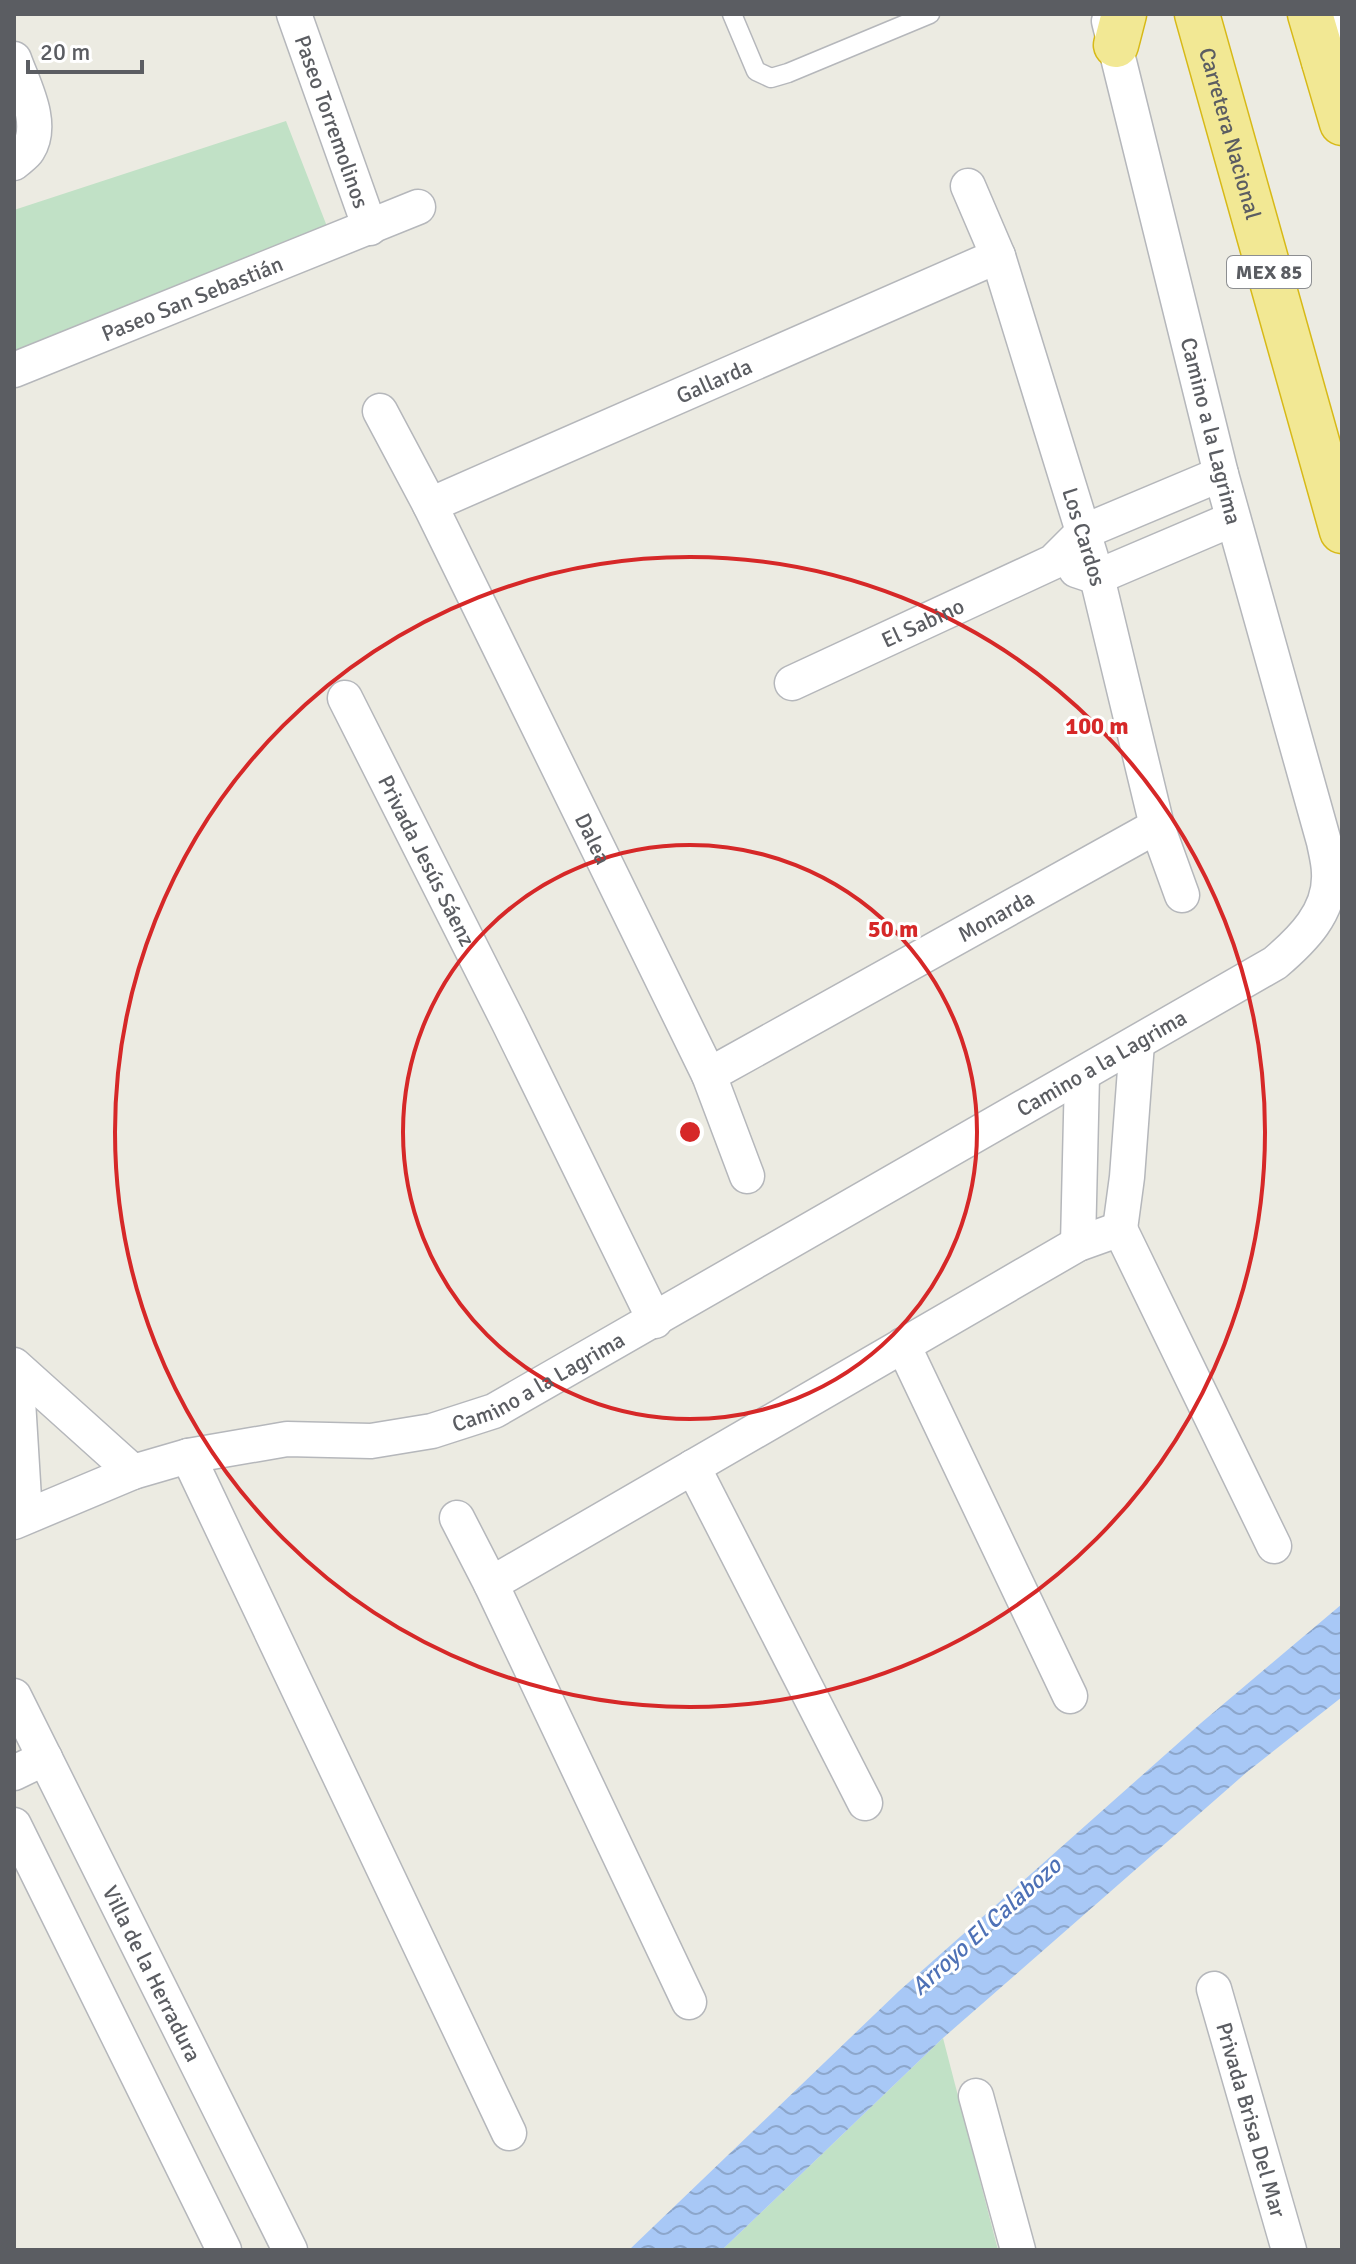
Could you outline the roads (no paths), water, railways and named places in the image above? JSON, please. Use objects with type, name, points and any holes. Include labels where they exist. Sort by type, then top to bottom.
[{"type":"highway","name":"Carretera Nacional","points":[[1197,14],[1342,531]]},
{"type":"highway","points":[[1310,14],[1342,123]]},
{"type":"street","name":"Paseo Torremolinos","points":[[294,14],[370,228]]},
{"type":"street","points":[[1324,61],[1335,14]]},
{"type":"street","name":"Camino a la Lagrima","points":[[20,1518],[133,1472],[188,1456],[287,1439],[371,1441],[432,1431],[494,1411],[1275,963],[1300,942],[1318,917],[1327,896],[1329,873],[1324,842],[1221,474],[1116,24]]},
{"type":"street","points":[[14,59],[32,109],[34,131],[28,150],[14,163]]},
{"type":"street","name":"Los Cardos","points":[[968,186],[998,256],[1097,577],[1157,826],[1182,895]]},
{"type":"street","name":"Paseo San Sebastián","points":[[14,370],[418,207]]},
{"type":"street","name":"Gallarda","points":[[430,505],[998,256]]},
{"type":"street","name":"Dalea","points":[[380,411],[430,505],[709,1075],[747,1176]]},
{"type":"street","name":"El Sabino","points":[[792,683],[1053,562],[1083,532],[1221,474]]},
{"type":"street","points":[[1053,562],[1097,577],[1233,519]]},
{"type":"street","name":"Privada Jesús Sáenz","points":[[345,698],[655,1321]]},
{"type":"street","name":"Monarda","points":[[709,1075],[1157,826]]},
{"type":"street","points":[[1137,1043],[1120,1229],[1274,1546]]},
{"type":"street","points":[[1078,1244],[1082,1075]]},
{"type":"street","points":[[491,1584],[1078,1244],[1120,1229]]},
{"type":"street","points":[[903,1345],[1070,1696]]},
{"type":"street","points":[[15,1366],[133,1472]]},
{"type":"street","points":[[15,1366],[20,1518]]},
{"type":"street","points":[[188,1456],[509,2133]]},
{"type":"street","points":[[693,1467],[865,1803]]},
{"type":"street","points":[[457,1518],[689,2002]]},
{"type":"street","name":"Villa de la Herradura","points":[[14,1696],[290,2250]]},
{"type":"street","points":[[14,1773],[45,1758]]},
{"type":"street","points":[[14,1825],[224,2250]]},
{"type":"street","name":"Privada Brisa Del Mar","points":[[1214,1989],[1289,2250]]},
{"type":"street","points":[[976,2096],[1018,2250]]},
{"type":"lane","points":[[732,14],[756,71],[771,78],[930,14]]},
{"type":"water","name":"Arroyo El Calabozo","points":[[1342,1604],[1342,1697],[1247,1772],[943,2038],[722,2250],[629,2250],[899,1991],[1201,1723]]}]
